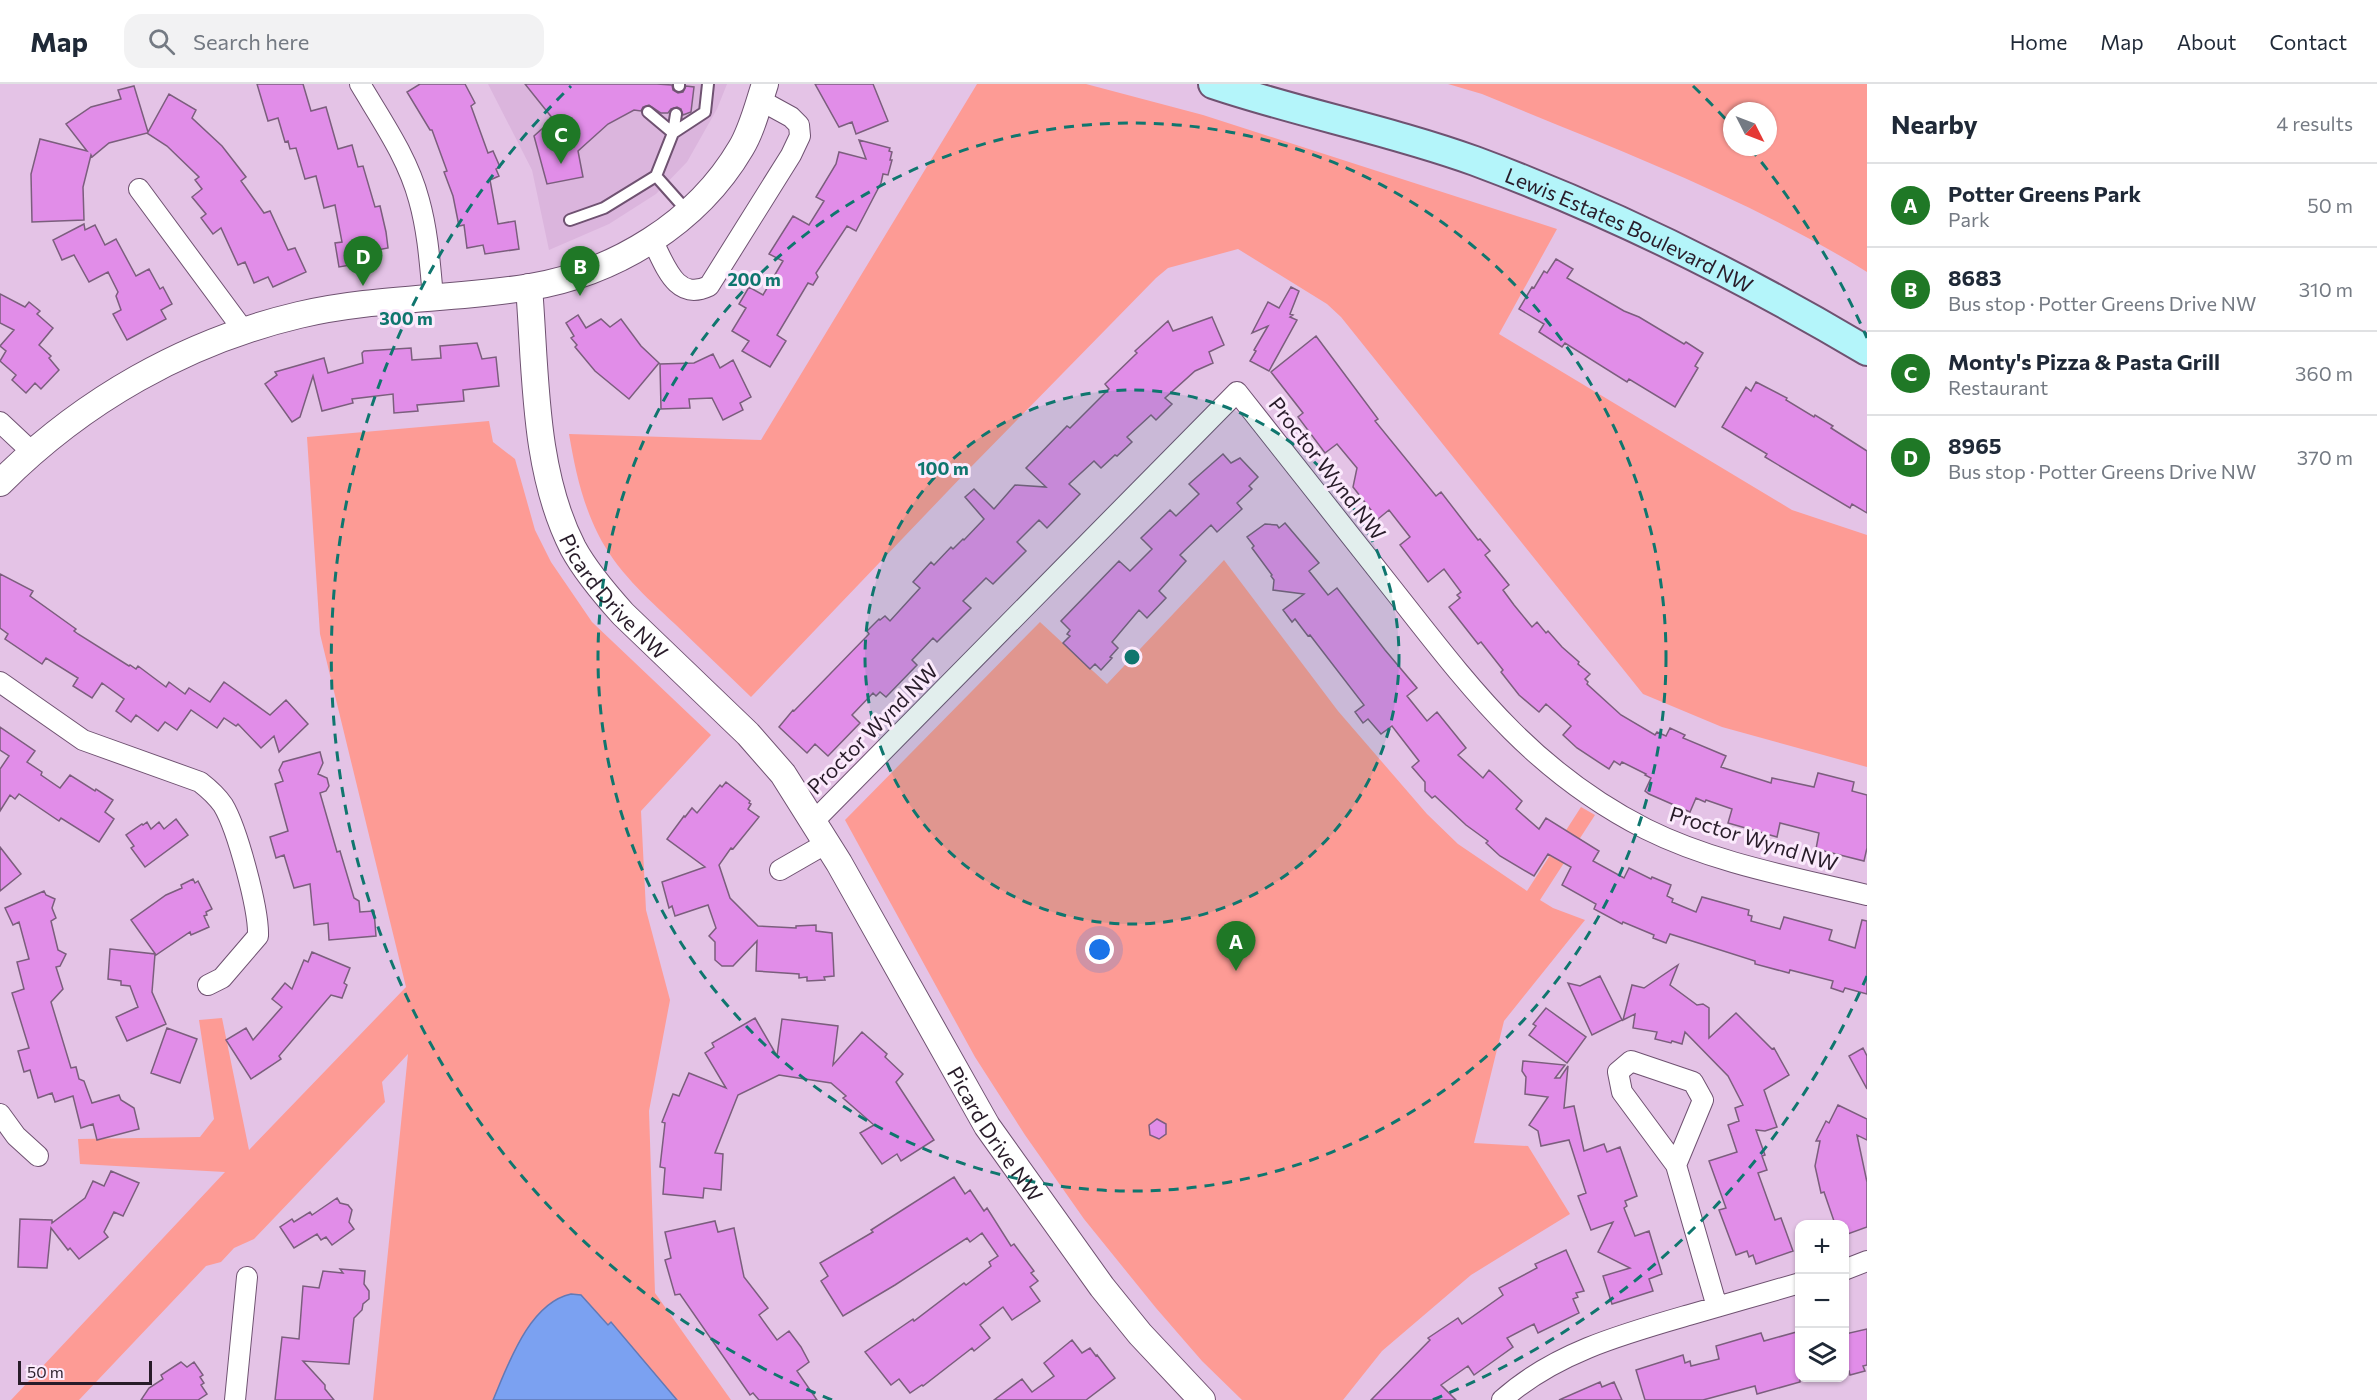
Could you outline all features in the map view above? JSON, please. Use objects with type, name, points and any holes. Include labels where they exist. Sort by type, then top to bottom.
[{"type":"main road","name":"Lewis Estates Boulevard NW","points":[[1213,84],[1381,131],[1474,161],[1631,224],[1792,306],[1867,351]]},
{"type":"main road","name":"Lewis Estates Boulevard NW","points":[[1285,84],[1367,121],[1381,131]]},
{"type":"street","points":[[360,84],[404,161],[419,199],[426,235],[433,297]]},
{"type":"street","points":[[0,483],[32,452],[71,420],[148,373],[199,348],[244,331],[299,315],[357,304],[529,287],[574,278],[609,264],[652,240],[688,212],[723,176],[743,146],[762,92],[799,125],[800,136],[791,155],[709,286],[699,291],[679,286],[672,278],[652,240]]},
{"type":"street","points":[[139,189],[244,331]]},
{"type":"street","name":"Picard Drive NW","points":[[529,287],[544,457],[555,505],[574,549],[601,588],[623,614],[768,755],[796,791],[987,1126],[1102,1287],[1140,1334],[1202,1400]]},
{"type":"street","name":"Proctor Wynd NW","points":[[814,821],[1237,392],[1467,682],[1515,735],[1567,781],[1647,830],[1691,848],[1867,896]]},
{"type":"street","points":[[0,422],[32,452]]},
{"type":"street","points":[[0,682],[83,740],[200,782],[215,794],[224,807],[231,821],[255,907],[258,936],[222,978],[208,985]]},
{"type":"street","points":[[780,870],[827,843]]},
{"type":"street","points":[[1676,1165],[1703,1100],[1693,1082],[1631,1061],[1618,1072],[1622,1092],[1676,1165],[1717,1307]]},
{"type":"street","points":[[0,1114],[16,1136],[38,1156]]},
{"type":"street","points":[[1849,1268],[1867,1261]]},
{"type":"street","points":[[236,1400],[247,1277]]},
{"type":"street","points":[[1502,1400],[1546,1369],[1586,1348],[1628,1332],[1795,1284]]},
{"type":"lane","points":[[673,133],[705,112],[708,84]]},
{"type":"lane","points":[[648,112],[673,133]]},
{"type":"lane","points":[[570,220],[604,208],[656,176],[673,133],[676,114]]},
{"type":"lane","points":[[656,176],[688,212]]},
{"type":"shaded area","points":[[488,84],[727,84],[717,109],[687,162],[656,194],[609,224],[549,250],[532,170]]},
{"type":"shaded area","points":[[977,84],[1086,84],[1203,115],[1557,229],[1499,334],[1792,510],[1867,535],[1867,767],[1722,727],[1643,694],[1341,317],[1327,304],[1238,249],[1168,268],[1156,278],[751,697],[643,593],[605,547],[583,498],[569,434],[761,440]]},
{"type":"shaded area","points":[[1448,84],[1867,84],[1867,272],[1774,220],[1629,154],[1482,94]]},
{"type":"shaded area","points":[[489,421],[493,442],[515,459],[535,530],[551,562],[592,622],[711,735],[641,811],[646,910],[670,1000],[649,1111],[655,1293],[731,1400],[373,1400],[408,1054],[382,1082],[385,1102],[254,1239],[234,1248],[221,1262],[206,1266],[79,1400],[11,1400],[225,1172],[80,1164],[78,1139],[200,1137],[214,1119],[199,1020],[222,1018],[249,1150],[406,987],[320,634],[307,437]]},
{"type":"shaded area","points":[[1224,560],[1338,711],[1427,814],[1458,844],[1527,891],[1581,807],[1595,815],[1540,900],[1553,908],[1585,920],[1504,1021],[1474,1143],[1528,1146],[1570,1214],[1471,1275],[1382,1351],[1343,1400],[1242,1400],[1202,1361],[1156,1308],[1084,1219],[1025,1135],[975,1057],[845,820],[1040,622],[1107,684]]},
{"type":"water","points":[[571,1294],[581,1295],[608,1325],[611,1322],[677,1400],[493,1400],[513,1353],[532,1322],[543,1309]]},
{"type":"building","points":[[257,84],[303,84],[311,111],[326,107],[338,149],[352,145],[358,167],[363,166],[375,207],[380,206],[386,232],[388,248],[372,251],[374,261],[339,267],[335,243],[342,242],[335,205],[324,208],[316,176],[305,179],[296,148],[290,149],[288,141],[285,142],[278,118],[268,121]]},
{"type":"building","points":[[420,84],[465,84],[475,103],[471,106],[488,153],[493,151],[500,167],[496,169],[499,176],[490,180],[498,224],[515,221],[519,249],[485,254],[483,245],[467,248],[464,225],[459,226],[453,196],[444,172],[447,171],[432,130],[407,92]]},
{"type":"building","points":[[525,84],[657,84],[672,85],[673,90],[678,93],[683,92],[686,86],[694,87],[691,112],[683,115],[681,109],[677,107],[668,113],[661,113],[649,105],[643,107],[641,111],[634,110],[608,124],[578,151],[583,177],[547,184],[534,136],[553,119]]},
{"type":"building","points":[[815,84],[873,84],[888,121],[856,134],[852,122],[839,127]]},
{"type":"building","points":[[134,86],[148,132],[169,94],[196,110],[192,118],[222,146],[246,177],[241,181],[264,213],[270,211],[288,250],[295,248],[306,272],[273,287],[268,277],[254,283],[245,262],[238,265],[221,228],[213,234],[201,218],[206,214],[192,197],[202,189],[195,180],[199,177],[167,146],[147,133],[109,143],[92,157],[91,155],[83,187],[84,220],[32,222],[31,174],[40,139],[87,151],[66,124],[91,107],[121,99],[118,90]]},
{"type":"building","points":[[859,140],[890,148],[889,151],[892,152],[890,160],[892,160],[888,175],[883,174],[881,183],[856,231],[847,226],[816,273],[818,277],[813,285],[808,283],[777,335],[786,341],[770,367],[742,351],[749,341],[732,331],[746,308],[739,304],[749,287],[763,295],[783,261],[769,254],[793,216],[809,225],[824,201],[816,197],[836,164],[839,152],[866,159]]},
{"type":"building","points":[[84,224],[85,230],[95,225],[105,245],[116,239],[136,276],[149,269],[160,289],[163,287],[172,304],[161,310],[166,319],[127,340],[113,314],[121,310],[116,296],[118,292],[108,272],[89,282],[74,255],[62,260],[53,240]]},
{"type":"building","points":[[1556,259],[1573,269],[1567,278],[1703,353],[1695,366],[1698,368],[1675,407],[1629,379],[1627,382],[1565,343],[1562,347],[1539,332],[1544,324],[1519,309],[1532,287],[1534,288],[1544,271],[1547,273]]},
{"type":"building","points":[[1291,287],[1299,291],[1290,314],[1293,315],[1290,317],[1297,320],[1269,371],[1250,361],[1268,326],[1252,333],[1268,302],[1279,308]]},
{"type":"building","points":[[0,294],[25,307],[29,302],[40,311],[37,314],[53,328],[39,345],[51,356],[49,358],[59,370],[41,389],[35,383],[26,393],[12,380],[16,375],[0,361],[6,351],[0,346],[14,330],[0,323]]},
{"type":"building","points":[[578,315],[586,328],[601,319],[610,327],[621,319],[641,346],[659,363],[629,399],[595,371],[575,347],[577,345],[571,338],[574,336],[566,323]]},
{"type":"building","points":[[1212,317],[1224,345],[1209,352],[1213,363],[1195,371],[1165,398],[1172,404],[1156,420],[1151,415],[1127,437],[1132,442],[1117,456],[1115,455],[1101,468],[1094,461],[1069,484],[1080,494],[1047,528],[1039,520],[1017,542],[1026,551],[993,584],[986,578],[963,601],[971,608],[937,642],[933,638],[912,660],[917,665],[886,697],[880,692],[876,696],[873,693],[852,715],[860,723],[828,756],[815,744],[807,753],[779,727],[869,634],[867,631],[879,619],[885,616],[890,621],[920,588],[913,582],[931,562],[934,565],[951,547],[953,549],[964,540],[984,519],[965,497],[974,489],[994,509],[1015,485],[1046,487],[1026,468],[1067,426],[1070,428],[1109,389],[1105,384],[1137,353],[1135,351],[1168,321],[1173,331]]},
{"type":"building","points":[[1316,336],[1378,419],[1375,421],[1436,496],[1441,492],[1478,540],[1480,539],[1490,551],[1485,555],[1509,585],[1503,590],[1514,605],[1532,627],[1537,622],[1579,662],[1578,664],[1590,674],[1585,679],[1587,684],[1621,715],[1655,735],[1657,732],[1666,736],[1670,728],[1685,735],[1683,738],[1726,756],[1721,767],[1771,783],[1772,778],[1814,787],[1818,773],[1854,782],[1852,791],[1867,795],[1867,848],[1864,861],[1816,849],[1819,833],[1780,823],[1777,837],[1728,823],[1732,809],[1706,800],[1705,802],[1696,798],[1690,812],[1649,794],[1645,791],[1651,778],[1646,774],[1622,762],[1620,765],[1614,761],[1609,769],[1577,748],[1563,735],[1571,726],[1546,704],[1539,712],[1519,695],[1481,642],[1478,644],[1449,607],[1460,598],[1457,595],[1461,592],[1444,569],[1428,582],[1400,545],[1410,537],[1389,510],[1378,519],[1353,487],[1357,468],[1337,444],[1325,453],[1298,417],[1303,413],[1271,372]]},
{"type":"building","points":[[477,343],[482,359],[496,357],[499,386],[463,390],[464,401],[417,405],[418,411],[394,413],[393,394],[352,399],[353,403],[322,411],[313,376],[300,417],[292,422],[265,384],[277,375],[275,372],[324,358],[328,373],[363,363],[362,353],[364,351],[411,348],[412,360],[441,358],[440,346]]},
{"type":"building","points":[[713,354],[720,368],[733,360],[751,397],[740,403],[743,410],[723,420],[712,398],[689,399],[690,408],[661,409],[660,364],[694,363]]},
{"type":"building","points":[[1756,382],[1833,426],[1831,428],[1867,451],[1867,513],[1852,504],[1850,508],[1765,457],[1767,454],[1722,427],[1746,387],[1751,391]]},
{"type":"building","points":[[1223,454],[1231,463],[1240,458],[1258,477],[1249,486],[1252,489],[1237,503],[1242,509],[1217,532],[1211,525],[1180,555],[1186,561],[1159,591],[1166,598],[1147,618],[1139,610],[1112,642],[1118,648],[1110,657],[1112,658],[1101,670],[1095,664],[1090,669],[1063,643],[1070,636],[1067,634],[1070,630],[1061,621],[1119,561],[1130,571],[1152,549],[1141,538],[1170,510],[1176,516],[1199,494],[1189,484]]},
{"type":"building","points":[[1285,523],[1319,563],[1309,571],[1328,595],[1337,588],[1417,688],[1407,696],[1427,721],[1437,712],[1466,748],[1458,755],[1483,778],[1489,770],[1522,801],[1516,809],[1539,829],[1546,818],[1599,851],[1593,861],[1624,878],[1629,868],[1651,879],[1652,877],[1671,885],[1667,896],[1673,899],[1672,902],[1696,912],[1702,897],[1749,910],[1748,915],[1752,916],[1751,921],[1780,929],[1784,917],[1832,930],[1829,940],[1855,948],[1862,920],[1867,921],[1867,994],[1845,988],[1843,992],[1831,988],[1833,981],[1755,964],[1755,961],[1670,934],[1666,943],[1653,938],[1654,935],[1623,922],[1622,924],[1594,909],[1596,904],[1562,885],[1571,867],[1548,854],[1534,876],[1500,856],[1486,843],[1488,841],[1466,825],[1435,796],[1432,798],[1425,791],[1425,782],[1412,767],[1419,761],[1392,726],[1381,734],[1368,719],[1363,723],[1355,712],[1364,705],[1310,635],[1308,636],[1295,619],[1292,622],[1283,610],[1304,594],[1273,590],[1272,575],[1252,548],[1254,546],[1247,537],[1265,524],[1277,525],[1279,528]]},
{"type":"building","points":[[0,574],[33,591],[30,596],[76,629],[74,631],[78,634],[129,666],[136,669],[138,666],[166,687],[169,682],[185,694],[189,688],[210,702],[224,682],[270,715],[286,700],[308,724],[279,752],[274,736],[261,748],[238,724],[236,726],[224,718],[217,728],[191,710],[177,730],[165,722],[158,731],[136,715],[131,722],[116,711],[124,699],[102,683],[92,698],[73,686],[78,678],[46,658],[42,664],[5,639],[8,634],[0,628]]},
{"type":"building","points":[[0,727],[35,751],[27,762],[60,788],[70,775],[113,800],[105,812],[114,819],[99,842],[61,818],[59,821],[19,794],[15,799],[10,795],[0,811],[0,769],[9,756],[0,750]]},
{"type":"building","points":[[320,752],[323,763],[318,774],[327,778],[329,786],[326,791],[320,793],[337,852],[340,851],[354,898],[359,901],[360,912],[374,911],[376,936],[329,940],[328,923],[314,925],[310,884],[294,888],[284,855],[276,858],[270,837],[288,831],[275,784],[283,781],[279,770],[283,762]]},
{"type":"building","points":[[726,782],[750,801],[748,809],[759,817],[719,865],[730,898],[758,926],[796,928],[796,926],[816,925],[816,931],[832,933],[834,976],[824,977],[825,980],[807,981],[807,977],[799,978],[799,974],[756,971],[757,941],[733,966],[722,966],[715,960],[715,942],[709,936],[716,928],[708,905],[675,916],[672,906],[669,908],[662,882],[705,867],[667,839],[692,808],[697,813],[720,785],[722,787]]},
{"type":"building","points":[[176,819],[188,835],[145,867],[131,848],[134,846],[126,835],[147,822],[151,829],[159,822],[164,829]]},
{"type":"building","points":[[0,847],[21,874],[0,891]]},
{"type":"building","points":[[193,879],[195,883],[198,881],[212,909],[204,916],[209,927],[191,935],[190,932],[156,955],[131,920]]},
{"type":"building","points":[[44,891],[46,895],[55,899],[52,908],[56,918],[51,921],[58,950],[66,954],[60,966],[56,967],[63,989],[51,1002],[71,1068],[76,1067],[79,1079],[84,1081],[92,1103],[119,1095],[121,1100],[134,1108],[139,1129],[97,1140],[93,1124],[81,1128],[73,1096],[55,1102],[52,1093],[38,1098],[30,1070],[24,1072],[18,1051],[29,1048],[12,993],[24,989],[17,962],[29,959],[19,922],[13,925],[5,908]]},
{"type":"building","points":[[110,949],[155,954],[152,992],[166,1024],[127,1041],[116,1017],[138,1007],[130,986],[121,985],[121,981],[108,979]]},
{"type":"building","points":[[312,952],[350,968],[344,983],[347,985],[342,998],[331,995],[279,1056],[281,1059],[251,1079],[226,1040],[246,1028],[253,1040],[282,1007],[272,999],[285,983],[292,989],[304,960],[308,962]]},
{"type":"building","points":[[1678,965],[1670,985],[1697,1005],[1703,1004],[1709,1008],[1709,1038],[1736,1013],[1772,1049],[1774,1048],[1789,1075],[1764,1090],[1777,1127],[1765,1131],[1756,1130],[1765,1155],[1762,1156],[1767,1170],[1758,1173],[1775,1220],[1781,1218],[1793,1251],[1756,1264],[1753,1255],[1749,1257],[1747,1251],[1736,1255],[1719,1210],[1726,1208],[1709,1161],[1737,1152],[1728,1125],[1739,1121],[1735,1108],[1743,1105],[1728,1076],[1685,1032],[1682,1044],[1672,1041],[1671,1043],[1655,1039],[1657,1032],[1633,1028],[1635,1014],[1623,1020],[1632,985],[1644,988]]},
{"type":"building","points":[[1600,976],[1622,1020],[1592,1035],[1568,983],[1580,986]]},
{"type":"building","points":[[1546,1008],[1586,1037],[1567,1063],[1529,1035],[1536,1026],[1533,1024]]},
{"type":"building","points":[[755,1018],[777,1056],[782,1019],[838,1026],[833,1065],[862,1032],[887,1054],[885,1057],[903,1074],[896,1082],[934,1140],[901,1161],[897,1154],[882,1164],[860,1133],[874,1125],[843,1098],[846,1096],[831,1083],[779,1075],[738,1095],[715,1153],[723,1154],[721,1190],[704,1188],[703,1198],[663,1194],[665,1168],[660,1167],[665,1123],[662,1122],[673,1094],[679,1096],[689,1073],[726,1088],[705,1053],[714,1047],[712,1043]]},
{"type":"building","points":[[167,1028],[197,1039],[180,1083],[151,1073]]},
{"type":"building","points":[[1863,1048],[1867,1056],[1867,1089],[1849,1056]]},
{"type":"building","points":[[1523,1061],[1565,1065],[1555,1078],[1560,1078],[1568,1066],[1564,1108],[1574,1106],[1584,1151],[1604,1144],[1607,1152],[1620,1147],[1637,1196],[1625,1201],[1627,1206],[1624,1208],[1635,1236],[1649,1231],[1662,1274],[1649,1279],[1653,1291],[1612,1304],[1603,1276],[1630,1268],[1598,1252],[1613,1222],[1591,1230],[1578,1196],[1586,1193],[1569,1140],[1541,1146],[1538,1131],[1529,1125],[1548,1097],[1525,1094],[1526,1077],[1522,1071]]},
{"type":"building","points":[[1838,1105],[1867,1119],[1867,1140],[1857,1135],[1867,1182],[1867,1227],[1849,1234],[1849,1220],[1834,1220],[1824,1192],[1821,1193],[1815,1166],[1820,1141],[1816,1141],[1826,1121],[1829,1123]]},
{"type":"building","points":[[1157,1119],[1166,1124],[1166,1134],[1159,1139],[1150,1135],[1149,1125]]},
{"type":"building","points":[[111,1171],[139,1183],[123,1216],[114,1212],[104,1232],[108,1237],[79,1259],[70,1248],[68,1250],[51,1228],[47,1268],[18,1267],[20,1219],[52,1220],[52,1223],[85,1198],[93,1181],[104,1186]]},
{"type":"building","points":[[954,1177],[965,1194],[970,1190],[984,1211],[987,1208],[1011,1246],[1014,1244],[1034,1271],[1031,1273],[1038,1281],[1030,1287],[1040,1301],[1012,1320],[1003,1307],[980,1325],[990,1338],[974,1351],[972,1348],[923,1386],[910,1393],[899,1379],[891,1385],[865,1352],[913,1319],[914,1321],[964,1283],[966,1285],[991,1266],[989,1262],[998,1256],[982,1233],[970,1242],[967,1238],[843,1316],[821,1281],[828,1276],[820,1263],[873,1232],[871,1230]]},
{"type":"building","points":[[337,1198],[340,1203],[348,1205],[352,1210],[349,1222],[354,1229],[332,1245],[326,1237],[321,1240],[317,1234],[294,1248],[280,1227],[310,1212],[312,1215]]},
{"type":"building","points":[[715,1221],[718,1232],[734,1228],[744,1277],[768,1308],[759,1315],[777,1340],[789,1331],[801,1347],[809,1362],[797,1371],[817,1400],[759,1400],[753,1393],[750,1395],[680,1294],[675,1295],[665,1260],[671,1258],[665,1232]]},
{"type":"building","points":[[1566,1250],[1584,1291],[1576,1293],[1578,1297],[1573,1299],[1579,1313],[1538,1333],[1534,1324],[1507,1338],[1513,1347],[1474,1375],[1468,1366],[1441,1385],[1456,1400],[1371,1400],[1430,1340],[1428,1338],[1458,1318],[1462,1324],[1503,1295],[1499,1288],[1537,1268],[1535,1264]]},
{"type":"building","points":[[340,1269],[365,1271],[364,1284],[369,1291],[369,1299],[354,1318],[349,1364],[303,1361],[325,1385],[325,1389],[334,1400],[275,1400],[282,1337],[299,1339],[303,1286],[319,1288],[323,1271],[343,1273]]},
{"type":"building","points":[[1867,1329],[1867,1365],[1863,1366],[1865,1371],[1850,1375],[1849,1371],[1849,1333]]},
{"type":"building","points":[[1795,1332],[1795,1382],[1800,1382],[1757,1394],[1755,1386],[1703,1400],[1645,1400],[1636,1370],[1683,1355],[1685,1363],[1690,1361],[1691,1366],[1719,1359],[1716,1346],[1761,1333],[1764,1341]]},
{"type":"building","points":[[1072,1340],[1082,1353],[1090,1348],[1115,1378],[1086,1400],[994,1400],[1022,1379],[1032,1392],[1054,1376],[1044,1363]]},
{"type":"building","points":[[181,1362],[187,1367],[194,1362],[203,1375],[200,1377],[204,1383],[201,1385],[207,1394],[198,1400],[141,1400],[149,1388],[163,1379],[161,1375]]},
{"type":"building","points":[[1600,1382],[1602,1387],[1614,1382],[1622,1400],[1559,1400]]},
{"type":"place","name":"Monty's Pizza & Pasta Grill","points":[[561,164]]},
{"type":"place","name":"8965","points":[[363,286]]},
{"type":"place","name":"8683","points":[[580,296]]},
{"type":"place","name":"Potter Greens Park","points":[[1236,971]]}]
